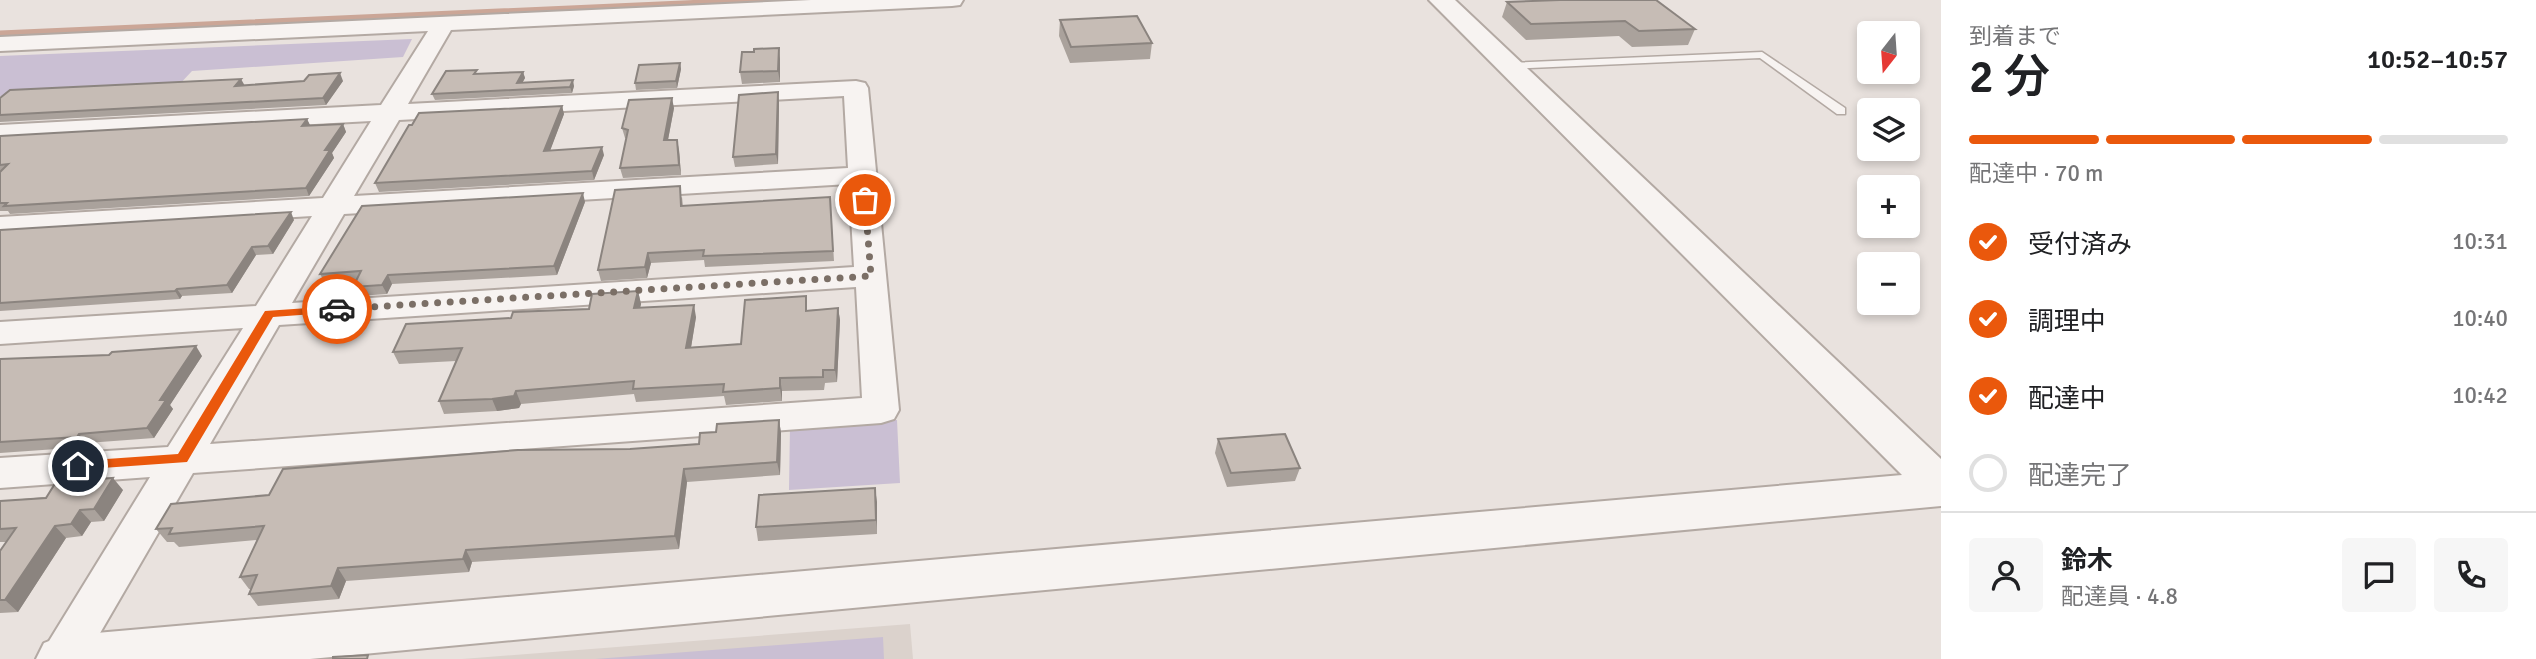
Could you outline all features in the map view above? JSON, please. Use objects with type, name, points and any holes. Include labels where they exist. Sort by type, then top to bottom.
[{"type":"street","points":[[0,44],[952,0]]},
{"type":"street","points":[[1441,0],[1941,487]]},
{"type":"street","points":[[62,659],[443,24]]},
{"type":"street","points":[[0,133],[856,88],[881,410],[0,473]]},
{"type":"street","points":[[0,226],[863,175]]},
{"type":"street","points":[[0,333],[871,276]]},
{"type":"street","points":[[62,659],[1941,487]]},
{"type":"lane","points":[[1509,66],[1762,55],[1841,111]]},
{"type":"shaded area","points":[[412,39],[403,57],[192,71],[177,87],[0,96],[0,56]]},
{"type":"shaded area","points":[[897,420],[900,483],[789,490],[790,426]]},
{"type":"shaded area","points":[[910,624],[913,659],[462,659]]},
{"type":"shaded area","points":[[883,637],[884,659],[595,659]]},
{"type":"building","points":[[1656,0],[1695,29],[1639,31],[1625,21],[1531,24],[1507,2]]},
{"type":"building","points":[[1137,16],[1152,43],[1071,47],[1060,20]]},
{"type":"building","points":[[779,48],[778,71],[740,72],[742,52]]},
{"type":"building","points":[[680,63],[676,81],[635,83],[639,65]]},
{"type":"building","points":[[477,70],[474,74],[523,72],[517,83],[573,80],[570,87],[432,94],[446,71]]},
{"type":"building","points":[[340,73],[323,98],[0,115],[0,98],[10,90],[241,79],[235,86],[304,81],[309,75]]},
{"type":"building","points":[[778,92],[776,154],[733,157],[739,95]]},
{"type":"building","points":[[672,98],[664,140],[677,140],[679,165],[620,168],[628,130],[622,128],[629,100]]},
{"type":"building","points":[[562,106],[544,151],[602,147],[592,171],[375,183],[419,113]]},
{"type":"building","points":[[307,119],[302,126],[343,124],[325,150],[330,150],[306,188],[4,206],[7,203],[0,203],[0,172],[8,164],[0,165],[0,136]]},
{"type":"building","points":[[680,186],[681,206],[830,197],[833,251],[703,256],[704,250],[648,253],[645,267],[598,270],[615,190]]},
{"type":"building","points":[[583,193],[554,266],[388,275],[382,285],[353,287],[361,271],[320,274],[362,206]]},
{"type":"building","points":[[291,212],[268,246],[252,247],[227,285],[0,303],[0,230]]},
{"type":"building","points":[[638,291],[634,308],[694,305],[686,348],[741,344],[745,300],[806,296],[806,311],[838,308],[835,370],[823,370],[823,377],[780,378],[780,388],[723,392],[724,384],[633,389],[634,381],[516,391],[514,396],[492,399],[439,401],[462,348],[393,352],[406,324],[511,318],[513,312],[589,309],[592,294]]},
{"type":"building","points":[[196,346],[160,400],[166,400],[147,428],[79,434],[77,437],[0,442],[0,359],[109,355],[112,352]]},
{"type":"building","points":[[779,420],[777,462],[684,469],[675,536],[466,550],[463,559],[338,568],[331,586],[249,594],[257,575],[240,577],[264,526],[169,534],[172,528],[156,529],[171,504],[269,495],[283,469],[518,450],[630,449],[699,444],[700,433],[716,432],[717,424]]},
{"type":"building","points":[[1285,434],[1300,468],[1231,473],[1218,439]]},
{"type":"building","points":[[113,478],[94,509],[80,510],[71,524],[55,526],[5,600],[0,600],[0,551],[16,528],[0,529],[0,501],[46,498],[56,482]]},
{"type":"building","points":[[875,488],[876,520],[756,527],[759,495]]},
{"type":"building","points":[[368,655],[367,659],[333,659],[333,657]]},
{"type":"waterway","points":[[0,34],[773,0]]},
{"type":"way so far","points":[[337,309],[871,276],[865,200]]},
{"type":"route","points":[[78,466],[182,458],[269,314],[337,309]]}]
